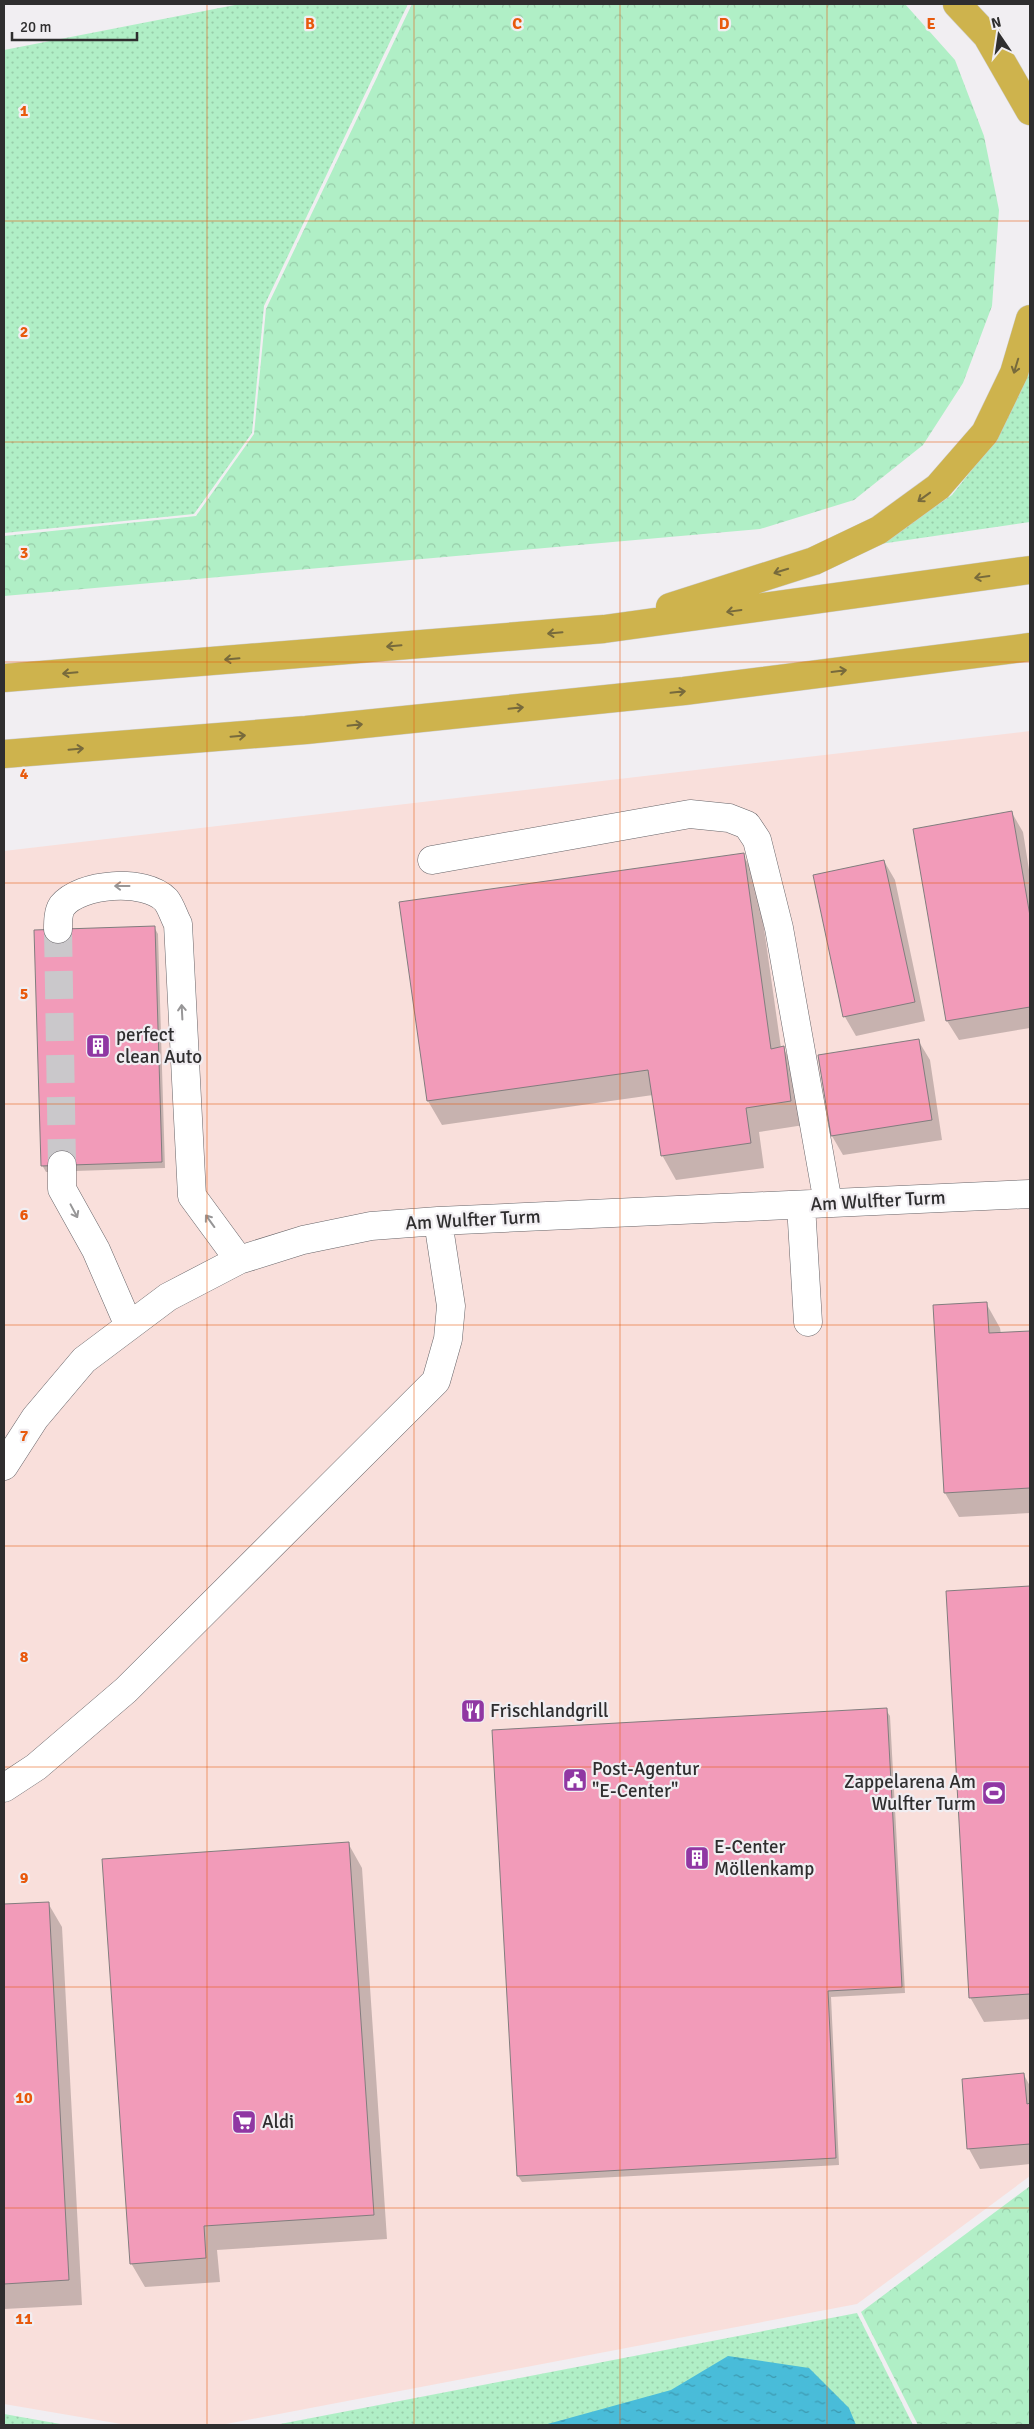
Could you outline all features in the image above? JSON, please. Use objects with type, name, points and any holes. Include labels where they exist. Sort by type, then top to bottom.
[{"type":"highway","points":[[957,4],[987,36],[1029,112]]},
{"type":"highway","points":[[604,629],[814,561],[886,524],[938,487],[985,433],[1014,374],[1030,319]]},
{"type":"highway","points":[[11,677],[604,629],[1030,570]]},
{"type":"highway","points":[[16,754],[306,730],[684,691],[1030,647]]},
{"type":"street","points":[[432,860],[690,814],[729,818],[747,825],[757,840],[778,928],[828,1204]]},
{"type":"street","points":[[58,929],[62,906],[80,894],[103,887],[125,885],[150,889],[166,900],[178,924],[192,1196],[239,1260]]},
{"type":"street","points":[[62,1165],[62,1189],[96,1250],[129,1326]]},
{"type":"street","name":"Am Wulfter Turm","points":[[4,1466],[35,1418],[84,1360],[168,1297],[239,1260],[303,1240],[371,1226],[438,1221],[1030,1194]]},
{"type":"street","points":[[801,1205],[808,1322]]},
{"type":"street","points":[[4,1788],[36,1767],[126,1690],[436,1380],[448,1339],[451,1306],[438,1221]]},
{"type":"shaded area","points":[[1030,731],[1030,2176],[857,2304],[221,2425],[127,2425],[4,2404],[4,851]]},
{"type":"green space","points":[[240,4],[408,4],[264,306],[252,433],[194,514],[4,533],[4,50]]},
{"type":"green space","points":[[412,4],[905,4],[955,60],[984,136],[999,210],[992,306],[963,383],[923,445],[854,500],[760,529],[4,596],[4,536],[196,516],[254,434],[266,309]]},
{"type":"green space","points":[[1030,368],[1030,522],[880,544],[952,495],[997,438]]},
{"type":"green space","points":[[1030,2186],[1030,2425],[918,2425],[861,2312]]},
{"type":"green space","points":[[857,2313],[913,2425],[275,2425]]},
{"type":"green space","points":[[4,2414],[66,2425],[4,2425]]},
{"type":"water","points":[[728,2356],[809,2368],[849,2408],[856,2425],[544,2425],[671,2390]]},
{"type":"building","points":[[1012,811],[1030,916],[1030,1007],[946,1021],[913,829]]},
{"type":"building","points":[[744,853],[771,1049],[784,1046],[791,1101],[746,1108],[751,1143],[661,1156],[648,1070],[427,1101],[399,902]]},
{"type":"building","points":[[884,860],[915,1002],[843,1017],[813,875]]},
{"type":"building","name":"perfect clean Auto","points":[[155,926],[162,1162],[41,1166],[34,930]]},
{"type":"building","points":[[919,1039],[932,1120],[831,1136],[818,1055]]},
{"type":"building","points":[[987,1302],[989,1333],[1030,1331],[1030,1488],[944,1493],[933,1305]]},
{"type":"building","name":"Zappelarena Am Wulfter Turm","points":[[1030,1586],[1030,1994],[969,1998],[946,1591]]},
{"type":"building","name":"E-Center Möllenkamp","points":[[887,1708],[902,1987],[828,1991],[836,2158],[517,2176],[492,1730]]},
{"type":"building","name":"Aldi","points":[[349,1842],[374,2215],[204,2226],[206,2258],[130,2264],[102,1859]]},
{"type":"building","points":[[49,1902],[69,2280],[4,2284],[4,1904]]},
{"type":"building","points":[[1024,2073],[1027,2104],[1030,2103],[1030,2144],[967,2149],[962,2079]]},
{"type":"tunnel","points":[[58,929],[62,1165]]},
{"type":"place","name":"perfect clean Auto","points":[[98,1046]]},
{"type":"place","name":"Frischlandgrill","points":[[473,1711]]},
{"type":"place","name":"Post-Agentur \"E-Center\"","points":[[575,1780]]},
{"type":"place","name":"Zappelarena Am Wulfter Turm","points":[[994,1793]]},
{"type":"place","name":"E-Center Möllenkamp","points":[[697,1858]]},
{"type":"place","name":"Aldi","points":[[244,2122]]}]
